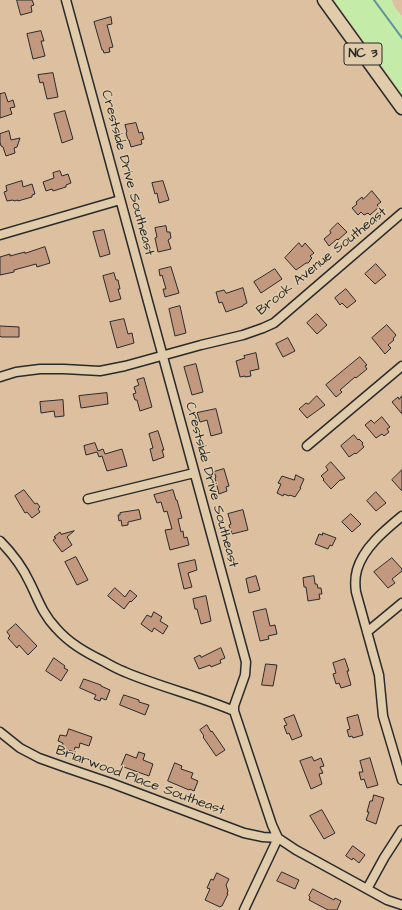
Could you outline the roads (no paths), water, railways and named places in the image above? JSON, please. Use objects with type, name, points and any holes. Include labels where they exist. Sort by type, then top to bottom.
[{"type":"main road","name":"NC 3","points":[[324,0],[402,108]]},
{"type":"street","name":"Crestside Drive Southeast","points":[[66,0],[246,662],[245,675],[234,706],[234,711]]},
{"type":"street","points":[[0,233],[120,200]]},
{"type":"street","name":"Brook Avenue Southeast","points":[[0,377],[16,372],[40,369],[100,371],[125,366],[243,335],[263,328],[274,323],[402,213]]},
{"type":"street","points":[[307,446],[402,366]]},
{"type":"street","points":[[88,499],[194,473]]},
{"type":"street","points":[[402,516],[381,534],[366,551],[356,571],[355,582],[356,592],[379,675],[383,716],[402,780]]},
{"type":"street","points":[[0,541],[17,561],[30,582],[46,616],[55,628],[85,652],[124,672],[234,711],[272,825],[278,838],[301,853],[367,889],[402,906]]},
{"type":"street","points":[[367,632],[402,603]]},
{"type":"street","name":"Briarwood Place Southeast","points":[[0,732],[20,748],[38,758],[111,783],[244,833],[278,838]]},
{"type":"street","points":[[367,889],[402,830]]},
{"type":"street","points":[[244,910],[278,838]]},
{"type":"waterway","points":[[374,0],[402,38]]}]
